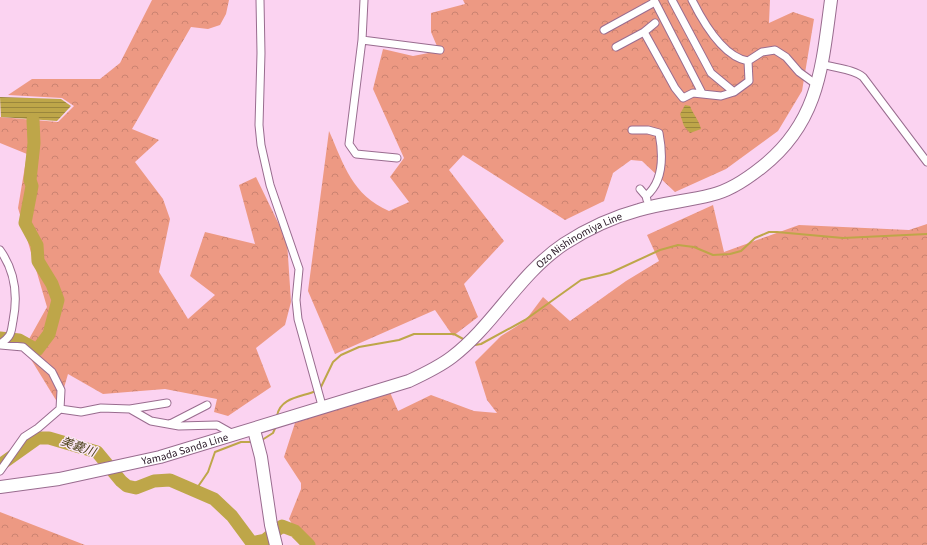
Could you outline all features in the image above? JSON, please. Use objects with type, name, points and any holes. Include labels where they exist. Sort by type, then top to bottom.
[{"type":"main road","name":"Ozo Nishinomiya Line","points":[[256,438],[276,423],[409,381],[440,365],[468,343],[536,267],[554,252],[603,223],[647,208],[714,195],[747,179],[772,159],[792,137],[804,118],[818,85],[831,0]]},
{"type":"main road","name":"Yamada Sanda Line","points":[[0,487],[58,479],[160,458],[235,436],[256,438]]},
{"type":"main road","points":[[256,438],[274,537]]},
{"type":"street","points":[[260,0],[261,52],[259,125],[261,145],[270,185],[300,269],[296,300],[298,319],[323,409]]},
{"type":"street","points":[[364,0],[362,40],[349,144],[356,154],[396,158]]},
{"type":"street","points":[[672,0],[711,73],[734,92]]},
{"type":"street","points":[[692,0],[710,32],[738,60],[748,61],[762,52],[775,50],[786,57],[799,72],[818,85]]},
{"type":"street","points":[[604,30],[655,1],[702,94]]},
{"type":"street","points":[[616,46],[644,32],[655,23]]},
{"type":"street","points":[[644,32],[675,88],[683,98],[693,93],[722,96],[734,92],[749,81],[748,61]]},
{"type":"street","points":[[362,40],[440,50]]},
{"type":"street","points":[[822,64],[843,70],[853,71],[863,78],[927,162]]},
{"type":"street","points":[[632,130],[659,133],[661,145],[660,175],[654,189],[646,196]]},
{"type":"street","points":[[640,189],[646,196],[647,208]]},
{"type":"street","points":[[0,250],[7,259],[14,280],[16,292],[15,310],[10,335],[0,345]]},
{"type":"street","points":[[0,345],[23,347],[52,372],[61,390],[60,409],[38,428],[24,437],[0,471]]},
{"type":"street","points":[[60,409],[81,412],[101,408],[130,409],[167,403]]},
{"type":"street","points":[[170,424],[207,405]]},
{"type":"street","points":[[130,409],[151,421],[179,426],[217,425],[235,436]]},
{"type":"green space","points":[[152,0],[229,0],[226,14],[220,25],[208,29],[191,27],[132,129],[159,140],[135,162],[163,199],[170,219],[159,272],[188,319],[215,295],[190,276],[205,232],[255,244],[239,185],[256,177],[287,241],[291,302],[285,325],[256,348],[271,387],[228,416],[214,412],[217,399],[165,389],[103,394],[68,374],[59,405],[24,348],[47,307],[18,208],[27,154],[0,143],[0,117],[58,122],[74,106],[62,98],[8,95],[32,79],[100,79],[120,63]]},
{"type":"green space","points":[[463,0],[770,0],[769,23],[793,12],[814,19],[802,91],[778,131],[726,169],[675,192],[642,161],[631,160],[613,173],[604,201],[565,220],[463,155],[449,170],[504,241],[464,284],[478,317],[453,336],[435,310],[335,354],[308,291],[329,131],[351,178],[366,197],[389,211],[409,202],[390,177],[404,158],[373,89],[383,49],[413,56],[439,51],[431,32],[431,13],[465,4]]},
{"type":"green space","points":[[713,205],[724,252],[799,225],[909,230],[927,224],[927,545],[305,545],[289,519],[301,489],[301,483],[284,457],[295,423],[389,390],[398,411],[431,395],[474,411],[497,413],[487,400],[475,362],[501,336],[525,321],[543,297],[570,321],[626,281],[659,261],[647,235]]},
{"type":"green space","points":[[0,512],[85,545],[0,545]]},
{"type":"shaded area","points":[[0,97],[61,99],[71,106],[57,121],[1,117]]},
{"type":"shaded area","points":[[685,105],[690,106],[701,129],[690,133],[684,126],[680,114]]},
{"type":"waterway","points":[[0,338],[19,340],[37,350],[49,334],[58,300],[52,284],[38,261],[37,245],[25,223],[32,186],[30,180],[34,143],[33,120]]},
{"type":"waterway","points":[[473,344],[481,344],[525,320],[581,280],[610,273],[660,250],[678,245],[694,247],[713,255],[730,254],[741,251],[755,238],[769,232],[843,238],[927,234]]},
{"type":"waterway","points":[[320,389],[333,362],[341,355],[359,347],[399,340],[414,334],[454,334],[465,340]]},
{"type":"waterway","points":[[277,416],[282,405],[287,401],[316,391]]},
{"type":"waterway","points":[[262,440],[273,433],[276,426]]},
{"type":"waterway","name":"美嚢川","points":[[0,465],[38,438],[49,438],[97,452],[127,486],[136,488],[154,481],[170,480],[214,499],[232,516],[252,543],[265,540],[282,526],[295,531],[309,545]]},
{"type":"waterway","points":[[195,491],[208,472],[215,452],[241,442],[253,442]]}]
